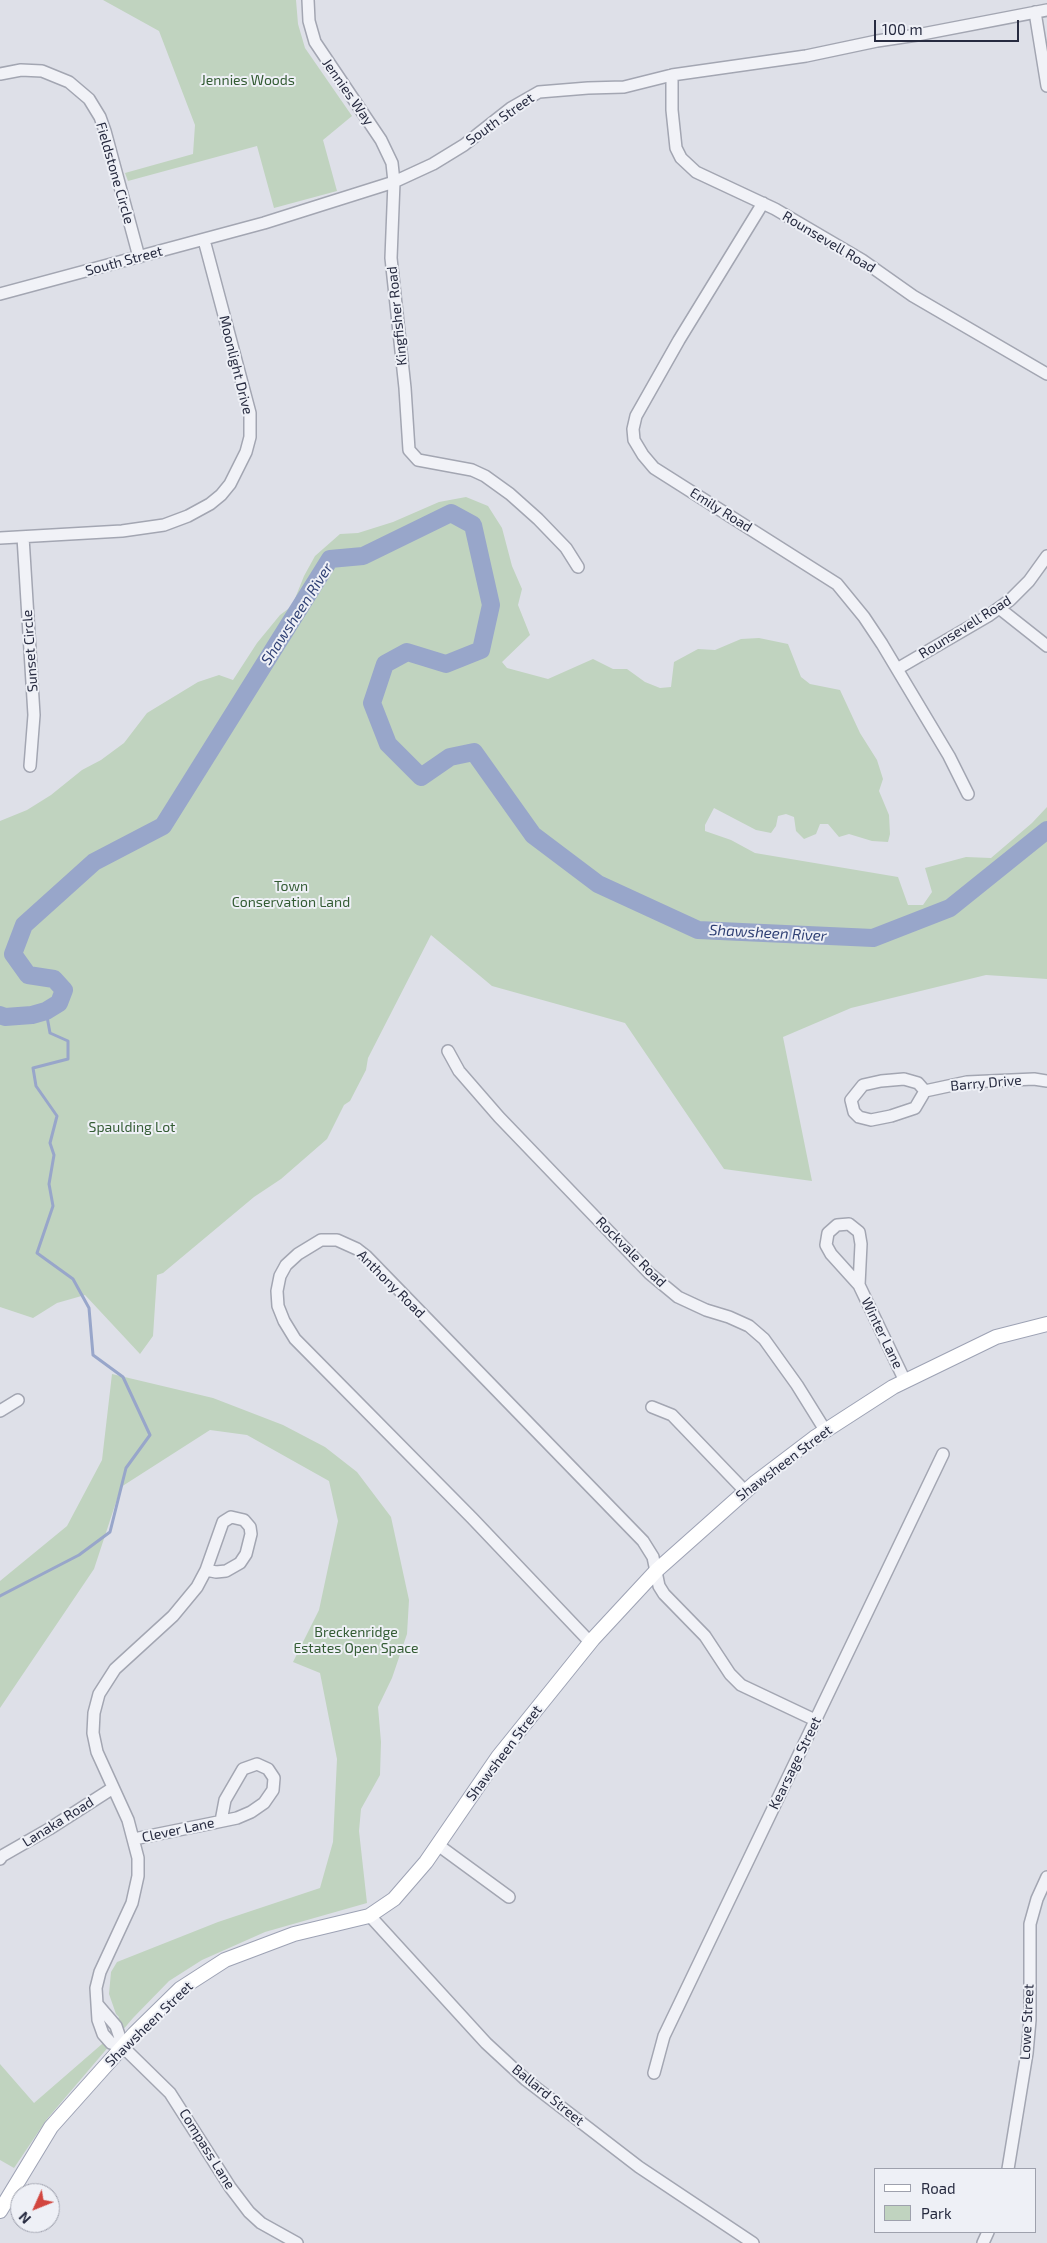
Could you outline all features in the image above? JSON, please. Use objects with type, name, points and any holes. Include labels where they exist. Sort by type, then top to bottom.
[{"type":"main road","name":"Shawsheen Street","points":[[0,2210],[51,2127],[123,2047],[180,1989],[225,1960],[294,1934],[370,1916],[394,1898],[426,1862],[498,1757],[590,1642],[658,1570],[745,1491],[781,1461],[826,1430],[905,1381],[996,1337],[1047,1324]]},
{"type":"street","name":"Jennies Way","points":[[308,0],[309,21],[315,42],[381,140],[392,163],[394,182]]},
{"type":"street","name":"South Street","points":[[0,294],[204,240],[394,182],[441,159],[464,145],[511,108],[539,92],[624,87],[672,75],[806,56],[1047,10]]},
{"type":"street","points":[[1035,12],[1047,86]]},
{"type":"street","name":"Fieldstone Circle","points":[[0,74],[21,70],[42,71],[69,82],[89,100],[100,117],[139,257]]},
{"type":"street","name":"Rounsevell Road","points":[[672,75],[672,110],[676,148],[681,158],[696,172],[763,203],[827,239],[914,296],[1047,374]]},
{"type":"street","name":"Kingfisher Road","points":[[394,182],[391,258],[405,388],[409,449],[418,460],[463,468],[484,476],[510,494],[566,548],[578,567]]},
{"type":"street","name":"Emily Road","points":[[763,203],[679,340],[636,416],[633,429],[634,440],[643,456],[654,468],[838,584],[864,617],[897,669],[949,756],[968,794]]},
{"type":"street","name":"Moonlight Drive","points":[[0,538],[147,528],[171,523],[200,511],[226,490],[237,472],[248,446],[250,413],[204,240]]},
{"type":"street","name":"Sunset Circle","points":[[23,537],[34,715],[30,766]]},
{"type":"street","name":"Rounsevell Road","points":[[897,669],[999,608],[1026,585],[1047,556]]},
{"type":"street","points":[[999,608],[1047,646]]},
{"type":"street","name":"Rockvale Road","points":[[448,1052],[460,1071],[499,1117],[650,1273],[678,1298],[749,1326],[764,1339],[826,1430]]},
{"type":"street","points":[[904,1079],[918,1082],[925,1091],[914,1108],[891,1116],[871,1120],[859,1117],[851,1106],[851,1100],[863,1085],[881,1081],[904,1079]]},
{"type":"street","name":"Barry Drive","points":[[925,1091],[967,1082],[1047,1080]]},
{"type":"street","name":"Winter Lane","points":[[859,1285],[861,1238],[849,1224],[837,1225],[832,1228],[826,1238],[828,1250],[859,1285],[905,1381]]},
{"type":"street","name":"Anthony Road","points":[[590,1642],[472,1518],[295,1339],[284,1321],[278,1306],[277,1291],[280,1276],[286,1265],[304,1250],[321,1240],[338,1240],[357,1249],[650,1550],[658,1570],[659,1586],[664,1594],[705,1636],[730,1674],[742,1685],[815,1720]]},
{"type":"street","points":[[0,1411],[18,1400]]},
{"type":"street","points":[[652,1407],[672,1415],[745,1491]]},
{"type":"street","name":"Kearsage Street","points":[[654,2073],[664,2036],[943,1454]]},
{"type":"street","name":"Compass Lane","points":[[206,1570],[221,1572],[234,1568],[240,1563],[246,1554],[251,1534],[250,1527],[244,1520],[231,1517],[223,1522],[206,1570],[197,1587],[181,1608],[115,1669],[99,1694],[94,1713],[94,1743],[100,1762],[134,1839],[138,1867],[135,1894],[98,1980],[96,1996],[98,2020],[105,2037],[111,2043],[123,2047],[159,2080],[176,2100],[230,2187],[249,2212],[261,2223],[297,2243]]},
{"type":"street","name":"Clever Lane","points":[[134,1839],[221,1821],[251,1812],[273,1790],[274,1782],[268,1769],[257,1764],[243,1769],[225,1800],[221,1821]]},
{"type":"street","name":"Lanaka Road","points":[[1,1857],[113,1788]]},
{"type":"street","points":[[438,1845],[509,1897]]},
{"type":"street","name":"Lowe Street","points":[[1008,2168],[1027,2054],[1030,2020],[1030,1924],[1037,1899],[1047,1877]]},
{"type":"street","name":"Ballard Street","points":[[370,1916],[486,2043],[526,2080],[639,2167],[753,2243]]},
{"type":"green space","name":"Jennies Woods","points":[[103,0],[296,0],[298,24],[305,48],[352,116],[323,140],[337,191],[274,208],[257,146],[128,181],[125,173],[193,154],[195,125],[159,31]]},
{"type":"green space","points":[[466,497],[488,506],[502,528],[512,566],[522,589],[518,605],[530,635],[502,662],[507,668],[548,679],[593,659],[613,669],[627,669],[645,682],[660,688],[671,687],[674,662],[698,649],[715,650],[741,639],[759,638],[788,644],[801,677],[810,684],[840,690],[860,733],[877,760],[883,779],[879,791],[889,815],[890,834],[888,842],[872,841],[849,834],[839,837],[828,824],[820,824],[816,834],[804,839],[796,831],[794,817],[786,814],[778,816],[776,826],[771,833],[756,830],[714,808],[705,825],[705,831],[731,840],[755,853],[898,877],[908,905],[923,905],[932,892],[925,868],[966,857],[991,858],[1032,823],[1047,807],[1047,979],[986,975],[851,1008],[783,1037],[812,1181],[724,1169],[625,1023],[492,986],[431,935],[368,1058],[366,1070],[350,1101],[344,1105],[327,1139],[281,1179],[254,1197],[163,1273],[157,1275],[153,1336],[140,1354],[85,1295],[57,1303],[33,1318],[0,1307],[0,821],[27,810],[51,795],[82,770],[101,760],[124,743],[147,713],[198,682],[219,675],[233,680],[257,643],[280,615],[292,606],[304,576],[315,556],[340,534],[358,533],[393,522],[439,502]]},
{"type":"green space","name":"Breckenridge Estates Open Space","points":[[112,1374],[213,1398],[283,1425],[325,1447],[357,1472],[391,1517],[409,1600],[407,1634],[392,1678],[378,1707],[381,1742],[380,1775],[361,1809],[359,1831],[367,1903],[265,1932],[202,1960],[169,1981],[133,2018],[47,2119],[14,2168],[0,2160],[0,2064],[34,2103],[102,2044],[119,2017],[116,2014],[109,1994],[111,1972],[117,1962],[218,1922],[320,1888],[333,1842],[337,1759],[320,1673],[293,1662],[319,1610],[338,1521],[329,1481],[247,1435],[210,1430],[121,1487],[94,1569],[0,1708],[0,1581],[67,1526],[102,1460]]},
{"type":"waterway","name":"Shawsheen River","points":[[0,1015],[5,1017],[32,1015],[46,1011],[59,1003],[64,990],[54,979],[28,975],[13,954],[24,925],[94,862],[163,826],[330,559],[363,556],[451,513],[473,525],[491,605],[481,650],[446,664],[407,652],[385,664],[372,703],[388,744],[421,777],[450,757],[474,752],[533,835],[598,884],[698,930],[873,938],[950,908],[1047,830]]},
{"type":"waterway","points":[[0,1596],[79,1555],[110,1532],[126,1468],[150,1435],[123,1377],[93,1355],[89,1308],[73,1279],[37,1253],[53,1206],[49,1184],[54,1155],[50,1143],[57,1116],[36,1086],[33,1068],[68,1059],[68,1041],[50,1033],[46,1011]]},
{"type":"park label","name":"Town Conservation Land","points":[[291,894]]},
{"type":"park label","name":"Spaulding Lot","points":[[132,1127]]}]
